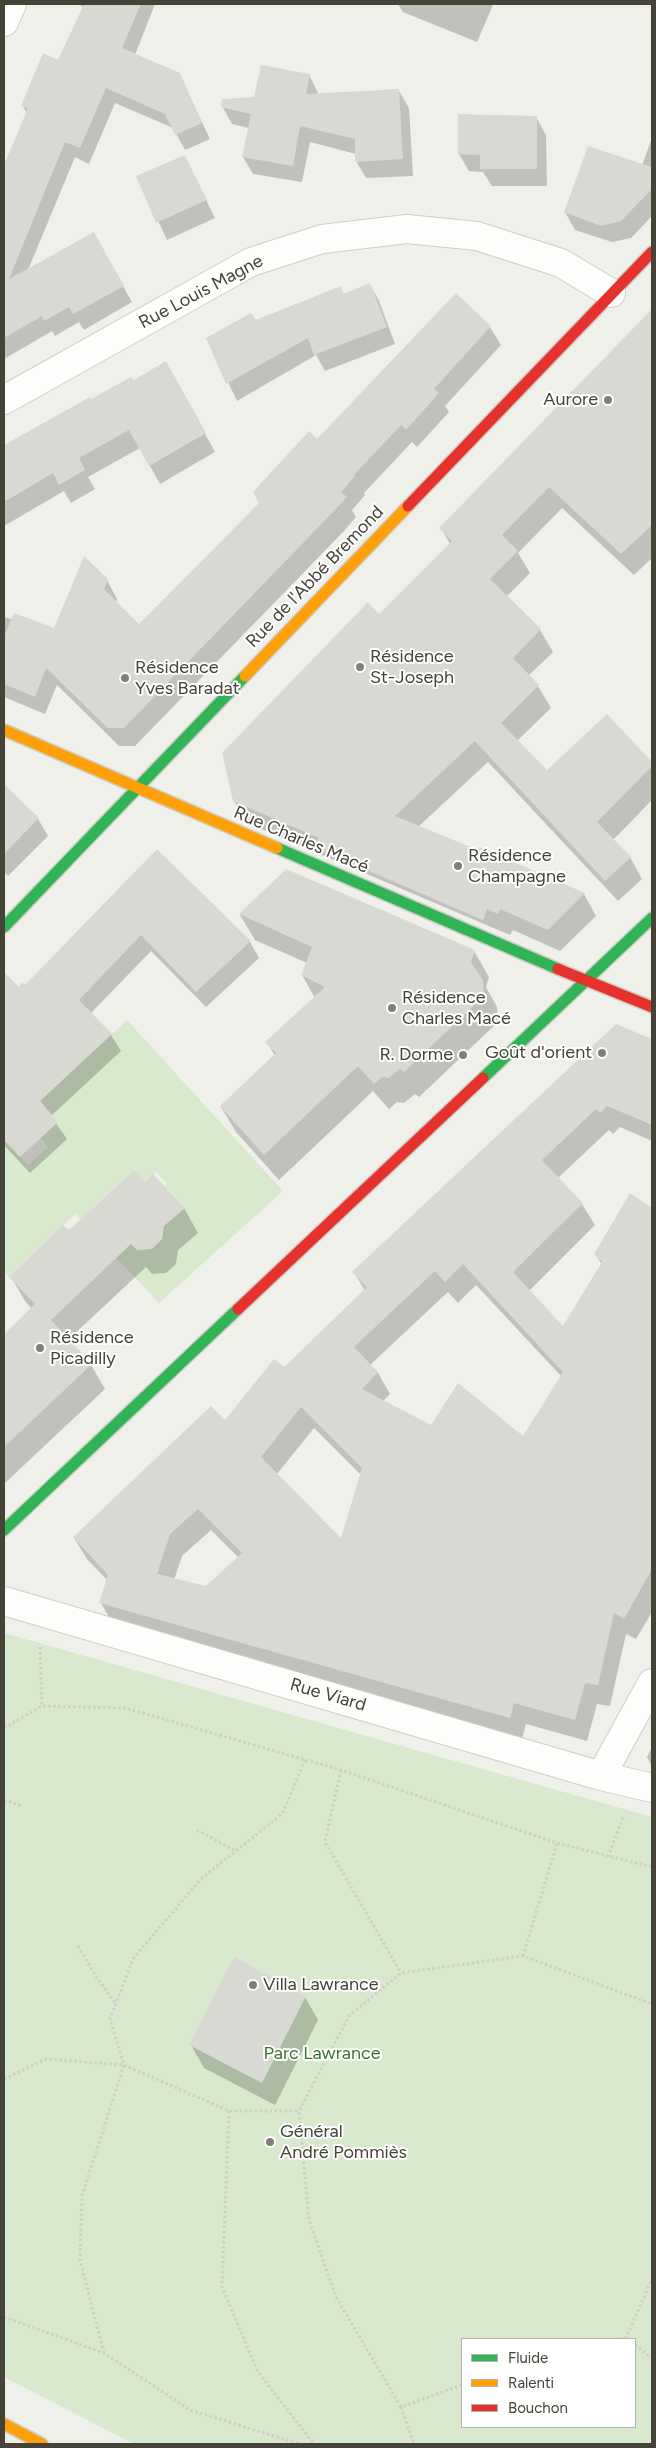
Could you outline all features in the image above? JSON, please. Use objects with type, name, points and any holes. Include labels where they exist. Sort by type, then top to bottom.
[{"type":"street","points":[[4,22],[12,4]]},
{"type":"street","name":"Rue Louis Magne","points":[[4,400],[251,262],[322,239],[407,229],[477,236],[561,263],[612,292]]},
{"type":"street","name":"Rue de l'Abbé Bremond","points":[[4,927],[652,252]]},
{"type":"street","name":"Rue Charles Macé","points":[[4,730],[585,981],[652,1008]]},
{"type":"street","points":[[4,1530],[652,918]]},
{"type":"street","name":"Rue Viard","points":[[4,1601],[601,1776],[644,1786]]},
{"type":"street","points":[[601,1776],[652,1683]]},
{"type":"street","points":[[4,2424],[42,2444]]},
{"type":"path","points":[[39,1610],[42,1706]]},
{"type":"path","points":[[4,1728],[42,1706],[126,1708],[341,1770],[557,1843],[652,1867]]},
{"type":"path","points":[[104,2353],[80,2260],[82,2196],[124,2065],[110,2019],[133,1959],[201,1879],[282,1814],[305,1760]]},
{"type":"path","points":[[341,1770],[325,1842],[401,1973]]},
{"type":"path","points":[[608,1857],[644,1786]]},
{"type":"path","points":[[4,1800],[22,1806]]},
{"type":"path","points":[[197,1830],[236,1851]]},
{"type":"path","points":[[523,1956],[557,1843]]},
{"type":"path","points":[[78,1946],[94,1975],[116,2004]]},
{"type":"path","points":[[414,2444],[401,2407],[336,2296],[309,2220],[299,2111],[349,2016],[401,1973],[523,1956],[652,2004]]},
{"type":"path","points":[[4,2079],[46,2059],[124,2065],[229,2110],[299,2111]]},
{"type":"path","points":[[229,2110],[222,2287],[258,2372],[314,2444]]},
{"type":"path","points":[[626,2338],[652,2279]]},
{"type":"path","points":[[4,2317],[104,2353],[190,2410],[300,2444]]},
{"type":"path","points":[[636,2346],[652,2358]]},
{"type":"path","points":[[401,2407],[461,2385]]},
{"type":"green space","points":[[127,1020],[283,1191],[159,1303],[75,1214],[9,1277],[4,1271],[4,1140],[28,1165],[48,1147],[41,1138],[58,1122],[40,1101]],"holes":[[[134,1170],[145,1182],[156,1172],[167,1184],[165,1186],[185,1208],[159,1230],[163,1235],[162,1239],[152,1249],[143,1246],[138,1251],[121,1232],[88,1212]]]},
{"type":"green space","name":"Parc Lawrance","points":[[4,1633],[652,1817],[652,2444],[134,2444],[4,2377]]},
{"type":"building","points":[[84,4],[141,4],[122,48],[180,73],[202,123],[175,135],[165,114],[106,88],[80,148],[65,142],[9,279],[94,232],[124,286],[73,314],[69,307],[44,321],[42,316],[4,338],[4,165],[28,108],[21,106],[43,53],[58,60]]},
{"type":"building","points":[[261,65],[310,74],[306,94],[399,89],[403,159],[355,162],[355,139],[300,126],[293,166],[242,157],[251,114],[221,107],[222,99],[254,97]]},
{"type":"building","points":[[458,114],[537,116],[537,169],[480,169],[480,155],[458,154]]},
{"type":"building","points":[[588,146],[652,167],[652,189],[621,221],[601,226],[564,212]]},
{"type":"building","points":[[185,155],[207,200],[156,223],[136,176]]},
{"type":"building","points":[[370,283],[387,327],[314,355],[308,338],[226,384],[206,338],[251,313],[256,320],[341,286],[343,294]]},
{"type":"building","points":[[456,293],[491,326],[434,389],[439,393],[406,430],[401,425],[354,475],[341,492],[347,497],[124,728],[108,728],[46,668],[35,697],[4,684],[4,637],[14,613],[54,628],[84,556],[108,579],[104,589],[139,624],[259,503],[253,492],[309,431],[317,439]]},
{"type":"building","points":[[652,309],[652,525],[621,554],[549,487],[502,535],[518,551],[490,579],[541,629],[513,658],[539,685],[501,723],[547,770],[607,714],[652,762],[652,766],[597,822],[631,857],[605,881],[475,741],[395,816],[478,850],[479,847],[585,893],[548,930],[500,909],[498,914],[487,909],[483,920],[311,846],[319,838],[233,801],[222,753],[368,602],[379,614],[452,541],[439,528]]},
{"type":"building","points":[[166,361],[206,433],[149,466],[129,430],[79,458],[85,470],[59,485],[53,473],[4,502],[4,445],[90,397],[91,399],[131,377],[134,380]]},
{"type":"building","points":[[4,784],[39,818],[4,854]]},
{"type":"building","points":[[157,849],[251,941],[196,992],[141,935],[79,1000],[112,1034],[40,1101],[58,1122],[20,1157],[4,1140],[4,972],[19,987],[22,982],[25,985]]},
{"type":"building","points":[[286,869],[475,950],[471,962],[483,980],[484,996],[404,1072],[400,1069],[389,1078],[382,1077],[374,1084],[358,1066],[264,1155],[220,1106],[276,1053],[265,1042],[325,987],[301,975],[312,947],[239,914]]},
{"type":"building","points":[[616,1024],[652,1039],[652,1125],[607,1106],[600,1113],[596,1109],[542,1160],[583,1203],[513,1272],[563,1326],[602,1262],[594,1254],[630,1193],[652,1208],[652,1569],[624,1619],[614,1613],[598,1685],[585,1683],[575,1720],[514,1703],[510,1718],[99,1603],[108,1575],[73,1537],[211,1406],[225,1420],[274,1359],[284,1367],[367,1287],[352,1272]],"holes":[[[463,1264],[563,1372],[523,1436],[458,1383],[431,1425],[362,1389],[378,1372],[354,1347],[435,1271],[445,1282]],[[301,1407],[362,1468],[341,1538],[261,1457]],[[198,1509],[242,1553],[206,1586],[157,1574],[170,1534]]]},
{"type":"building","points":[[134,1170],[145,1182],[153,1174],[185,1208],[164,1226],[162,1239],[152,1249],[137,1250],[131,1244],[51,1320],[92,1364],[4,1447],[4,1334],[35,1304],[9,1277],[63,1225],[69,1230]]},
{"type":"building","name":"Villa Lawrance","points":[[234,1957],[306,1996],[262,2083],[189,2045]]},
{"type":"traffic: fast","points":[[4,927],[245,676]]},
{"type":"traffic: fast","points":[[277,848],[558,969]]},
{"type":"traffic: fast","points":[[483,1078],[652,918]]},
{"type":"traffic: fast","points":[[4,1530],[238,1309]]},
{"type":"traffic: slow","points":[[245,676],[408,506]]},
{"type":"traffic: slow","points":[[4,730],[277,848]]},
{"type":"traffic: slow","points":[[4,2424],[42,2444]]},
{"type":"traffic: jam","points":[[408,506],[652,252]]},
{"type":"traffic: jam","points":[[558,969],[652,1007]]},
{"type":"traffic: jam","points":[[238,1309],[483,1078]]},
{"type":"place","name":"Aurore","points":[[608,400]]},
{"type":"place","name":"Résidence St-Joseph","points":[[360,667]]},
{"type":"place","name":"Résidence Yves Baradat","points":[[125,678]]},
{"type":"place","name":"Résidence Champagne","points":[[458,866]]},
{"type":"place","name":"Résidence Charles Macé","points":[[392,1008]]},
{"type":"place","name":"Goût d'orient","points":[[602,1053]]},
{"type":"place","name":"R. Dorme","points":[[463,1055]]},
{"type":"place","name":"Résidence Picadilly","points":[[40,1348]]},
{"type":"place","name":"Villa Lawrance","points":[[253,1985]]},
{"type":"place","name":"Général André Pommiès","points":[[270,2142]]}]
